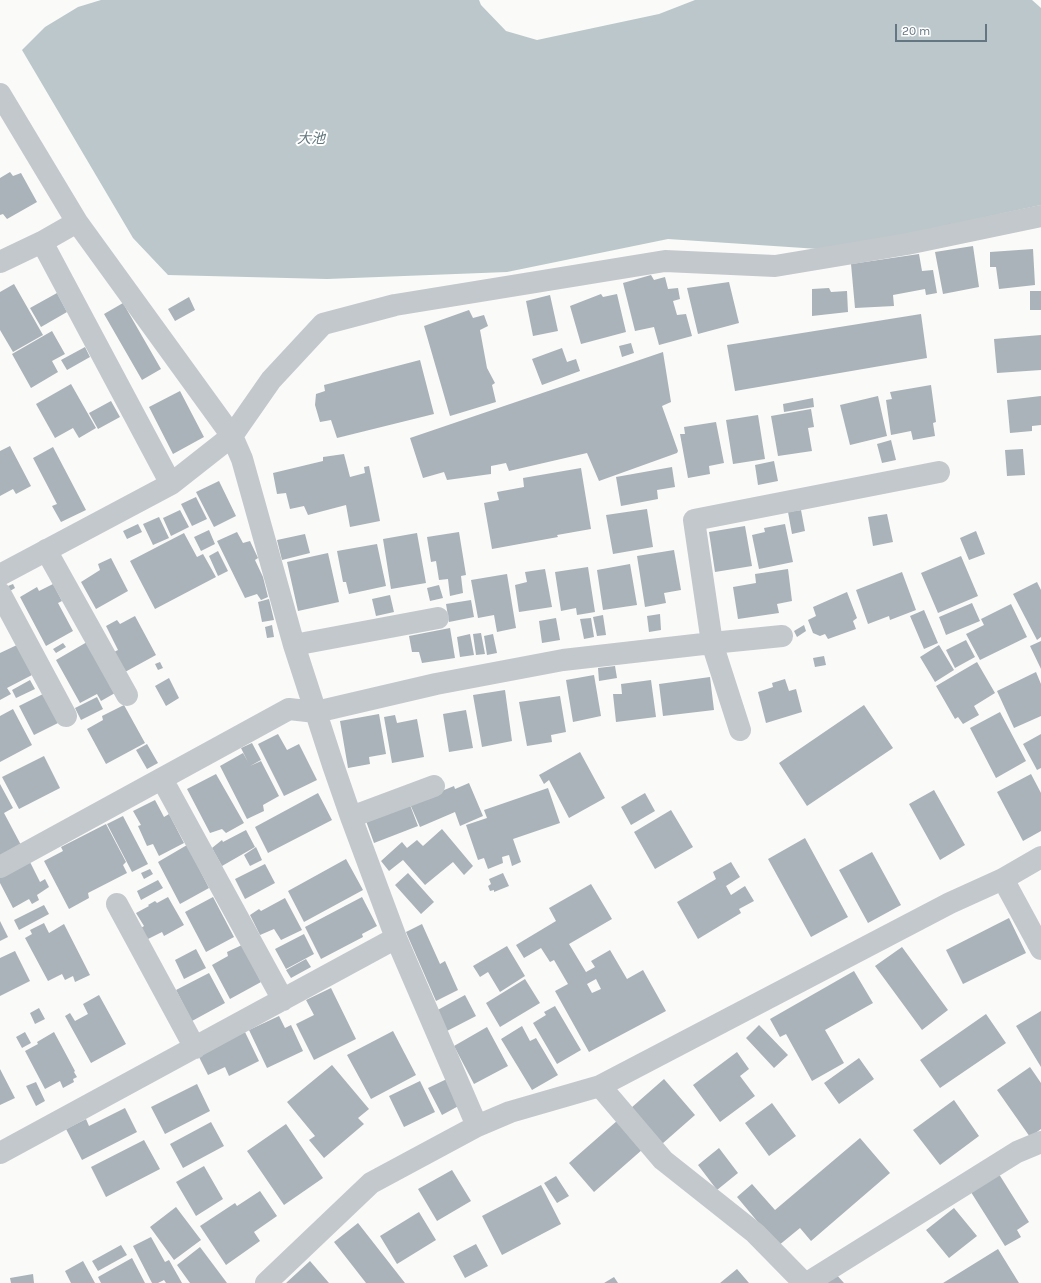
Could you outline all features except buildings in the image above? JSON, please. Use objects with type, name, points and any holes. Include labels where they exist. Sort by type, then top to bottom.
[{"type":"street","points":[[0,94],[78,222],[232,436],[242,459],[294,645],[351,817],[396,938],[477,1126]]},
{"type":"street","points":[[0,575],[171,484],[232,436],[271,380],[323,324],[395,305],[665,261],[775,266],[907,244],[1041,216]]},
{"type":"street","points":[[0,262],[42,242],[78,222]]},
{"type":"street","points":[[42,242],[171,484]]},
{"type":"street","points":[[740,730],[712,643],[694,520],[939,472]]},
{"type":"street","points":[[46,550],[127,695]]},
{"type":"street","points":[[0,593],[66,716]]},
{"type":"street","points":[[294,645],[438,618]]},
{"type":"street","points":[[0,867],[289,709],[316,712],[436,684],[563,660],[782,636]]},
{"type":"street","points":[[162,779],[283,1000]]},
{"type":"street","points":[[351,817],[434,786]]},
{"type":"street","points":[[266,1283],[371,1183],[477,1126],[510,1112],[600,1086],[1041,857]]},
{"type":"street","points":[[1002,878],[1041,949]]},
{"type":"street","points":[[117,904],[195,1048]]},
{"type":"street","points":[[0,1153],[396,938]]},
{"type":"street","points":[[600,1086],[663,1160],[755,1234],[806,1283],[1017,1152],[1041,1142]]},
{"type":"water","name":"大池","points":[[101,0],[479,0],[481,5],[506,31],[537,40],[659,14],[695,0],[1032,0],[1041,8],[1041,205],[834,250],[668,239],[507,272],[327,279],[168,275],[133,238],[22,50],[45,27],[78,7]]}]
